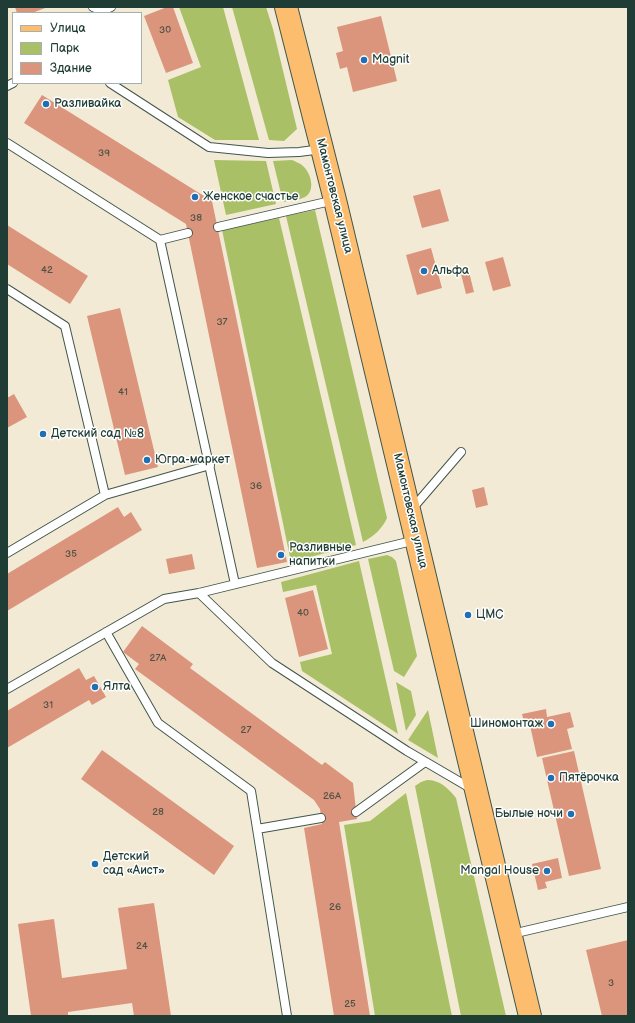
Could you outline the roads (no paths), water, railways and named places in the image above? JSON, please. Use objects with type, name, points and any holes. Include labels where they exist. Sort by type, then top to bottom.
[{"type":"main road","name":"Мамонтовская улица","points":[[286,7],[336,200],[530,1016]]},
{"type":"lane","points":[[92,7],[101,12],[111,7]]},
{"type":"lane","points":[[112,84],[209,147],[268,153],[299,152],[323,149]]},
{"type":"lane","points":[[7,143],[160,240],[235,584]]},
{"type":"lane","points":[[218,227],[336,200]]},
{"type":"lane","points":[[160,240],[188,233]]},
{"type":"lane","points":[[7,290],[65,326],[105,495]]},
{"type":"lane","points":[[410,511],[461,452]]},
{"type":"lane","points":[[7,552],[105,495],[210,465]]},
{"type":"lane","points":[[7,689],[164,599],[199,593],[417,539]]},
{"type":"lane","points":[[199,593],[272,663],[407,751],[477,792]]},
{"type":"lane","points":[[106,632],[158,723],[251,791],[287,1016]]},
{"type":"lane","points":[[356,812],[425,762]]},
{"type":"lane","points":[[257,829],[321,818]]},
{"type":"lane","points":[[511,935],[628,907]]},
{"type":"place","name":"Magnit","points":[[364,60]]},
{"type":"place","name":"Разливайка","points":[[46,104]]},
{"type":"place","name":"Женское счастье","points":[[195,197]]},
{"type":"place","name":"Альфа","points":[[424,271]]},
{"type":"place","name":"Детский сад №8","points":[[43,434]]},
{"type":"place","name":"Югра-маркет","points":[[147,460]]},
{"type":"place","name":"Разливные напитки","points":[[281,555]]},
{"type":"place","name":"ЦМС","points":[[468,615]]},
{"type":"place","name":"Ялта","points":[[95,687]]},
{"type":"place","name":"Шиномонтаж","points":[[551,724]]},
{"type":"place","name":"Пятёрочка","points":[[551,778]]},
{"type":"place","name":"Былые ночи","points":[[571,814]]},
{"type":"place","name":"Детский сад «Аист»","points":[[95,864]]},
{"type":"place","name":"Mangal House","points":[[547,871]]}]
